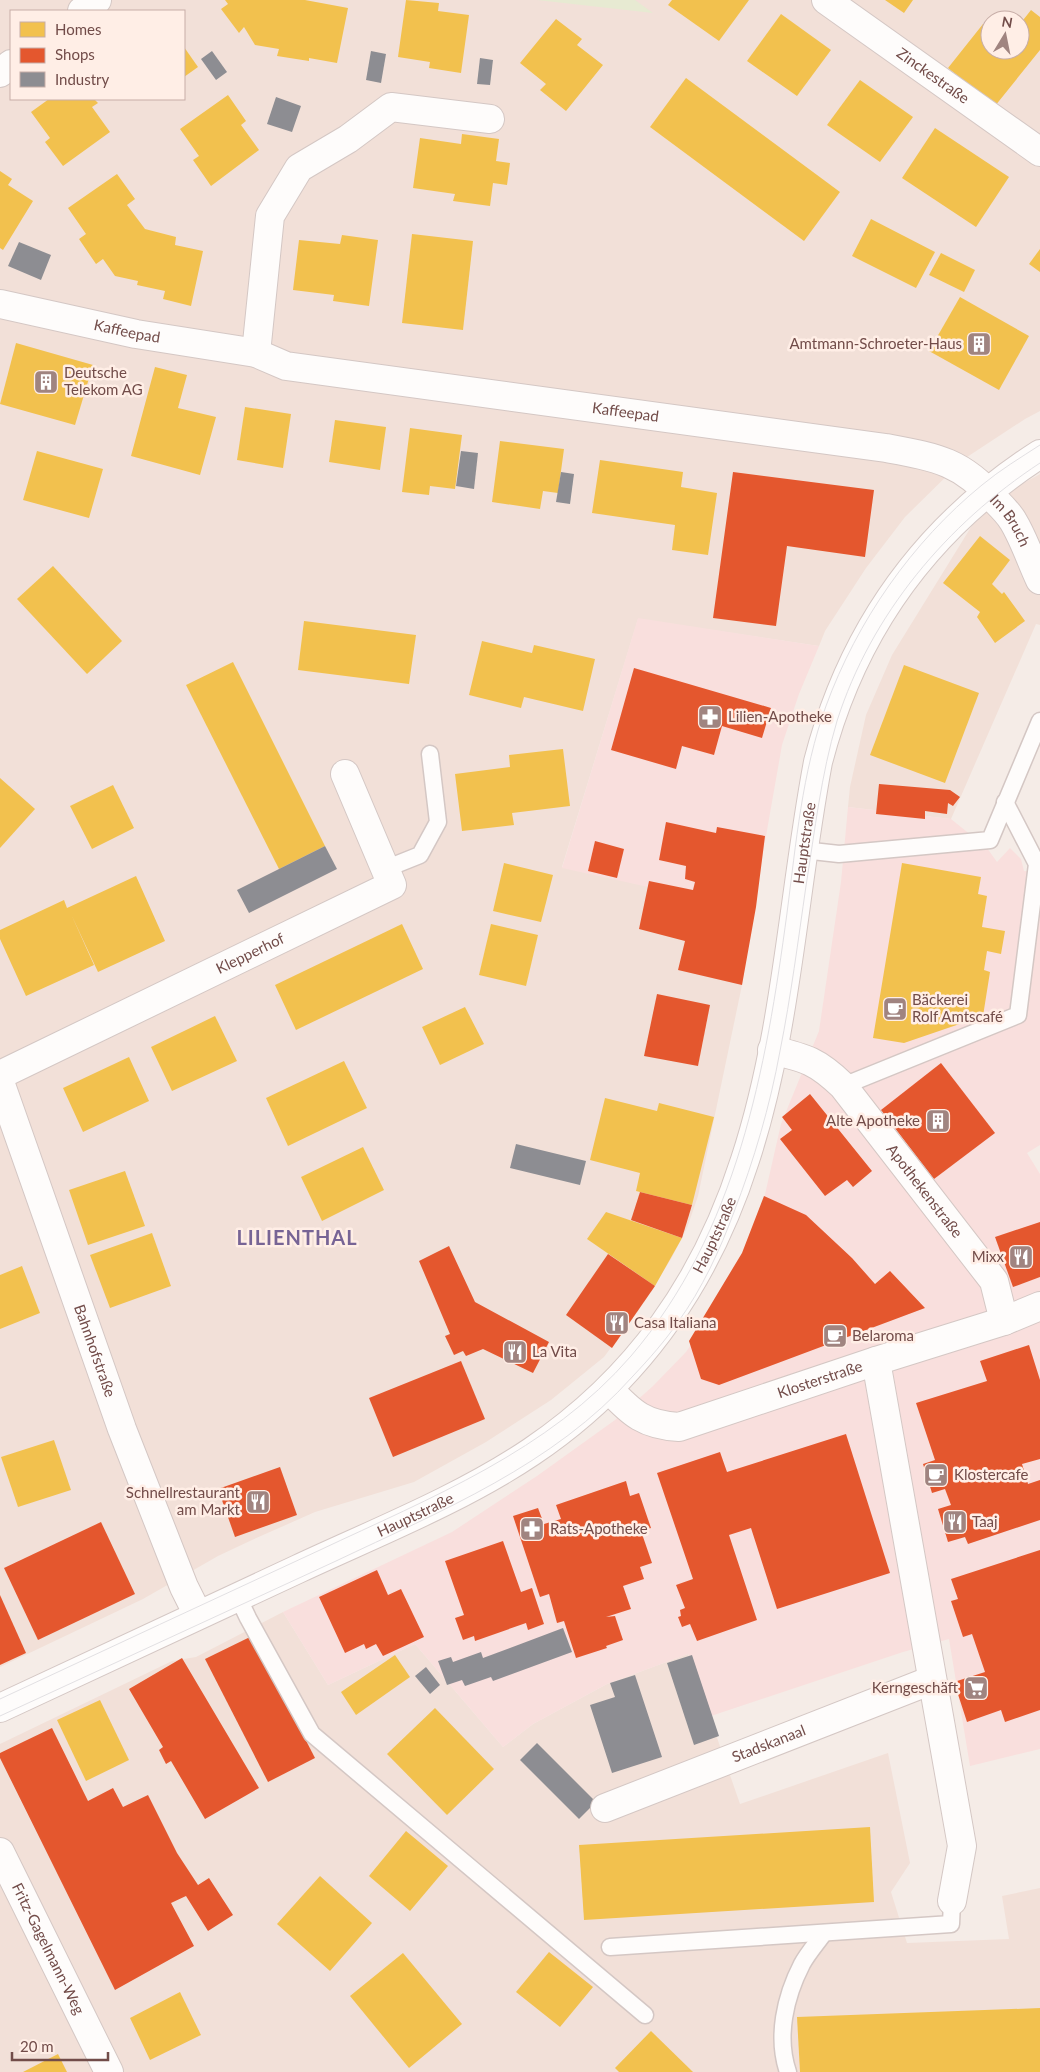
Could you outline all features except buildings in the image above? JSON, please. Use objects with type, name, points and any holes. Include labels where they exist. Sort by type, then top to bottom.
[{"type":"street","points":[[83,10],[97,0]]},
{"type":"street","name":"Zinckestraße","points":[[826,0],[1040,152]]},
{"type":"street","points":[[0,73],[10,65]]},
{"type":"street","points":[[256,353],[270,216],[299,168],[348,139],[391,107],[490,119]]},
{"type":"street","name":"Kaffeepad","points":[[0,304],[136,334],[256,353],[286,366],[923,455],[959,467],[970,474],[988,491]]},
{"type":"street","name":"Hauptstraße","points":[[0,1708],[375,1533],[486,1478],[552,1437],[609,1389],[639,1358],[671,1315],[711,1246],[746,1158],[772,1050],[812,790],[825,732],[836,701],[861,646],[889,598],[925,551],[967,508],[1040,454]]},
{"type":"street","name":"Im Bruch","points":[[988,491],[1013,520],[1040,580]]},
{"type":"street","name":"Klepperhof","points":[[0,1074],[392,885],[346,774]]},
{"type":"street","name":"Apothekenstraße","points":[[772,1050],[810,1061],[830,1073],[844,1086],[994,1281],[1004,1321]]},
{"type":"street","name":"Bahnhofstraße","points":[[0,1082],[122,1430],[180,1578],[198,1615]]},
{"type":"street","name":"Klosterstraße","points":[[609,1389],[626,1407],[649,1423],[679,1427],[876,1361],[1004,1321],[1040,1306]]},
{"type":"street","points":[[876,1361],[962,1846],[952,1901]]},
{"type":"street","name":"Stadskanaal","points":[[605,1808],[932,1680]]},
{"type":"street","name":"Fritz-Gagelmann-Weg","points":[[0,1852],[109,2072]]},
{"type":"lane","points":[[803,850],[839,854],[990,840],[1040,721]]},
{"type":"lane","points":[[386,869],[420,855],[438,822],[430,754]]},
{"type":"lane","points":[[844,1086],[1018,1015],[1037,864],[1005,802]]},
{"type":"lane","points":[[238,1596],[248,1618],[312,1734],[645,2015]]},
{"type":"lane","points":[[610,1947],[951,1924],[952,1901]]},
{"type":"lane","points":[[788,2072],[783,2059],[783,2022],[791,1990],[802,1963],[824,1933]]},
{"type":"shaded area","points":[[0,0],[1040,0],[1040,411],[964,459],[905,517],[866,568],[825,631],[819,646],[638,619],[562,867],[753,910],[742,985],[698,1196],[687,1228],[671,1259],[638,1311],[604,1357],[551,1400],[486,1442],[414,1482],[315,1512],[218,1556],[143,1599],[0,1667]]},
{"type":"shaded area","points":[[1040,474],[1040,625],[1036,624],[951,819],[848,807],[850,787],[866,715],[892,655],[976,519],[1009,491]]},
{"type":"shaded area","points":[[638,618],[819,646],[799,694],[782,745],[753,910],[562,868]]},
{"type":"shaded area","points":[[848,807],[951,819],[987,848],[997,862],[1010,848],[1021,859],[1024,871],[1040,872],[1040,1145],[1027,1153],[1040,1174],[1040,1749],[970,1766],[949,1639],[903,1652],[711,1716],[688,1654],[607,1684],[533,1724],[503,1747],[415,1644],[328,1685],[283,1612],[452,1532],[537,1476],[615,1420],[653,1386],[686,1352],[724,1296],[761,1212],[781,1124],[819,1031],[841,882]]},
{"type":"shaded area","points":[[283,1612],[328,1685],[415,1644],[503,1747],[533,1724],[607,1684],[688,1654],[740,1804],[888,1753],[910,1863],[891,1892],[907,1943],[1009,1939],[1002,1896],[1040,1888],[1040,2072],[0,2072],[0,1744],[172,1661],[196,1657]]},
{"type":"green space","points":[[537,0],[635,0],[653,13]]},
{"type":"tram line","points":[[0,1699],[403,1511],[486,1469],[526,1445],[563,1419],[599,1389],[631,1356],[667,1308],[697,1257],[721,1203],[741,1147],[769,1031],[805,782],[818,731],[839,674],[854,644],[889,585],[932,532],[956,507],[982,485],[1040,445]]},
{"type":"tram line","points":[[0,1716],[416,1524],[494,1483],[568,1435],[602,1407],[662,1343],[703,1283],[729,1226],[761,1133],[784,1030],[816,823],[831,741],[852,682],[870,644],[892,608],[916,575],[944,543],[974,514],[1006,487],[1040,463]]},
{"type":"place","name":"Amtmann-Schroeter-Haus","points":[[979,344]]},
{"type":"place","name":"Deutsche Telekom AG","points":[[46,382]]},
{"type":"place","name":"Lilien-Apotheke","points":[[710,717]]},
{"type":"place","name":"Bäckerei Rolf Amtscafé","points":[[895,1009]]},
{"type":"place","name":"Alte Apotheke","points":[[938,1121]]},
{"type":"place","name":"Mixx","points":[[1021,1257]]},
{"type":"place","name":"Casa Italiana","points":[[617,1323]]},
{"type":"place","name":"Belaroma","points":[[835,1336]]},
{"type":"place","name":"La Vita","points":[[515,1352]]},
{"type":"place","name":"Klostercafe","points":[[936,1475]]},
{"type":"place","name":"Schnellrestaurant am Markt","points":[[258,1502]]},
{"type":"place","name":"Taaj","points":[[955,1522]]},
{"type":"place","name":"Rats-Apotheke","points":[[532,1529]]},
{"type":"place","name":"Kerngeschäft","points":[[976,1688]]},
{"type":"district","name":"LILIENTHAL","points":[[297,1238]]}]
